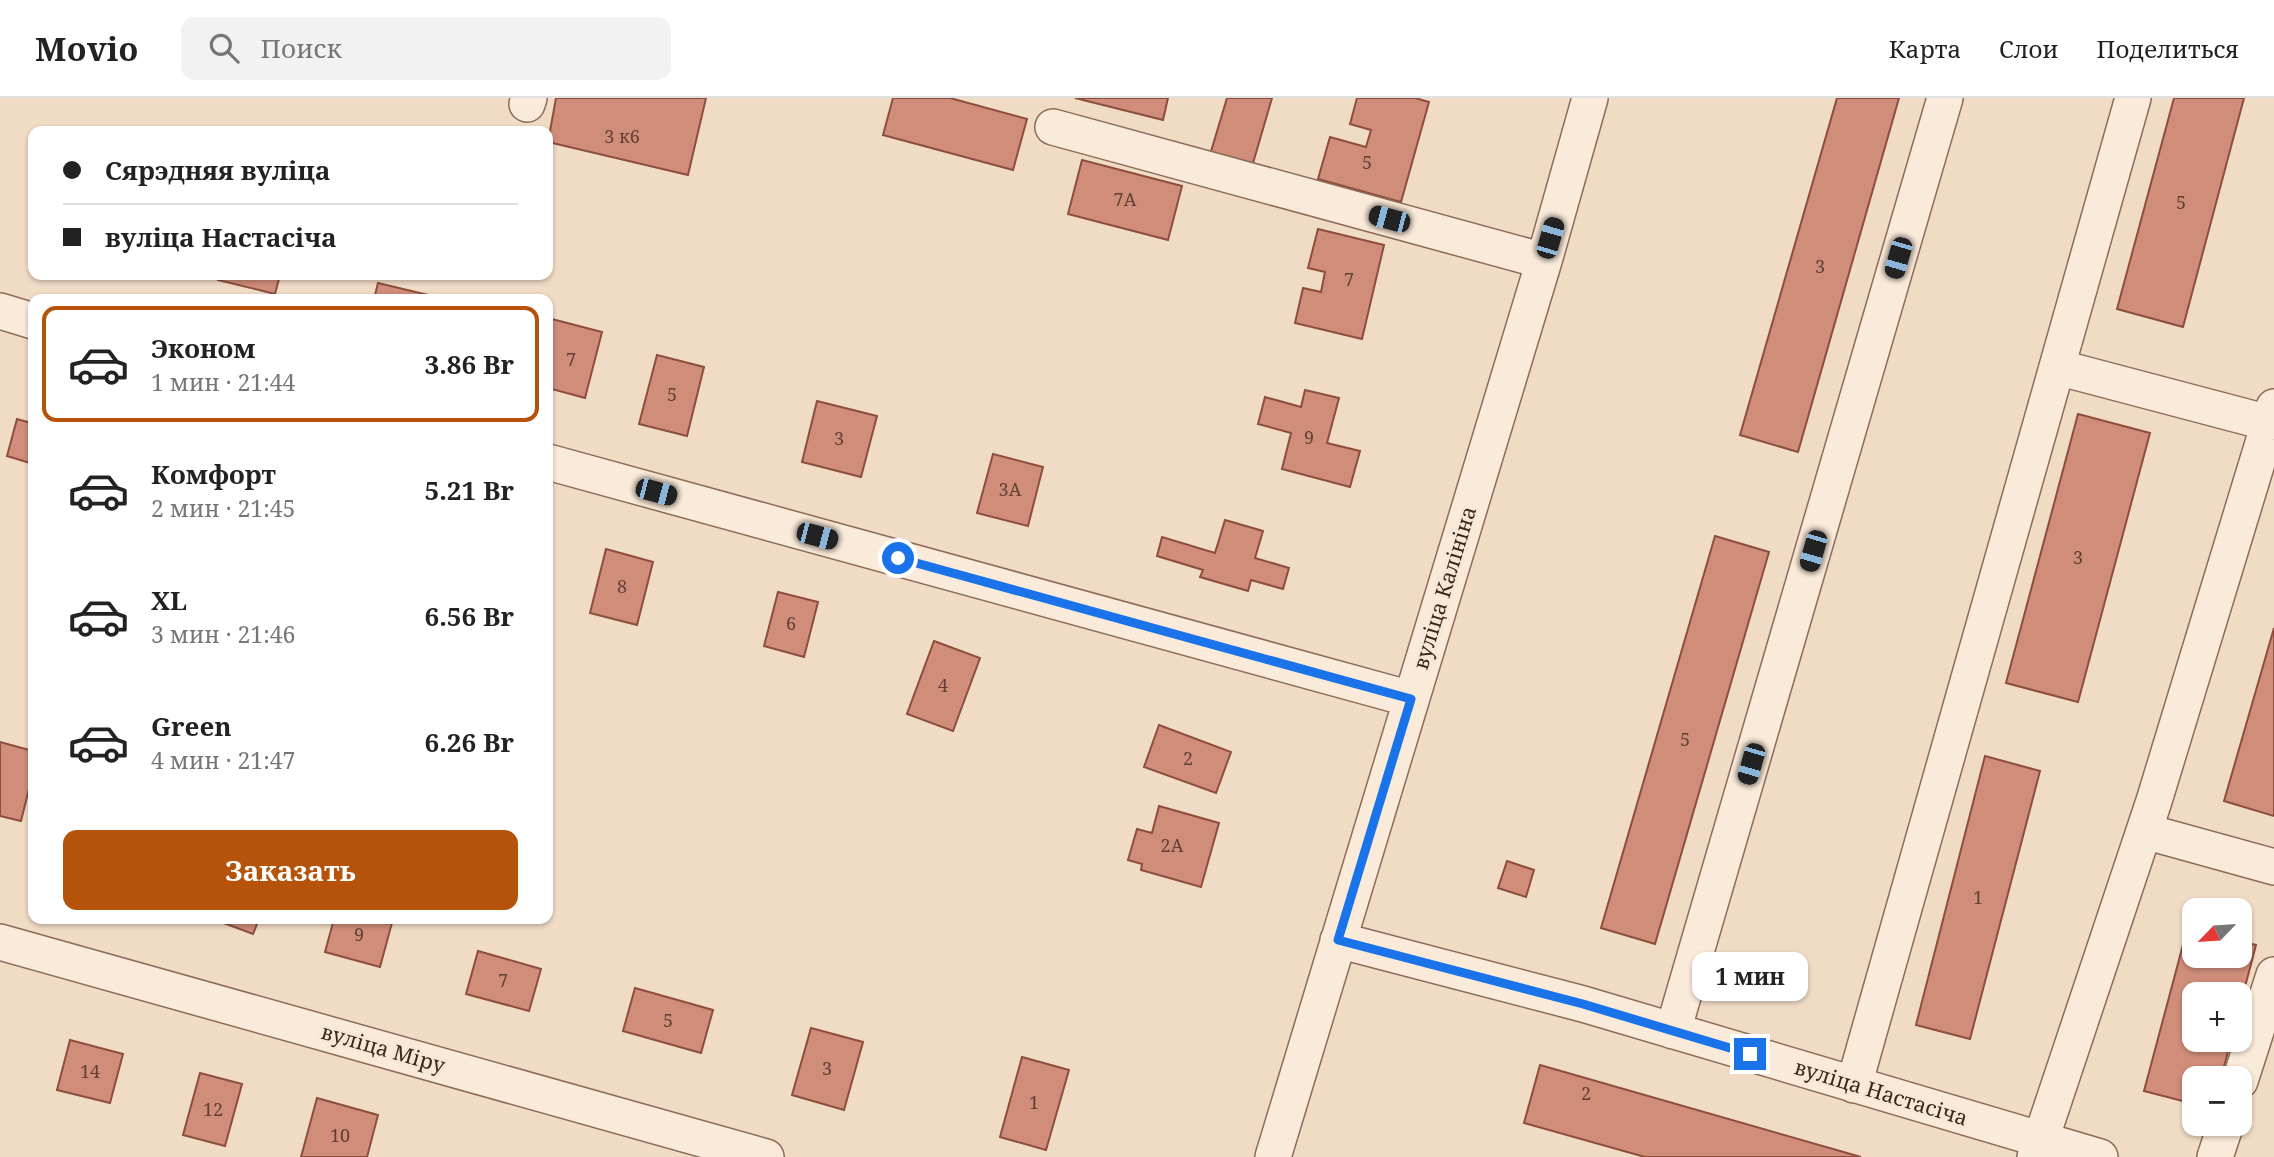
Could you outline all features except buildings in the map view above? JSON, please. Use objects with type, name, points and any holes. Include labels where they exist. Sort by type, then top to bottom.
[{"type":"street","name":"вуліца Калініна","points":[[1273,1157],[1544,261],[1590,98]]},
{"type":"street","points":[[1673,1031],[1945,98]]},
{"type":"street","points":[[1854,1085],[2133,98]]},
{"type":"street","points":[[1053,127],[1544,261]]},
{"type":"street","points":[[0,312],[28,320]]},
{"type":"street","points":[[2038,1149],[2144,831],[2272,415],[2057,367]]},
{"type":"street","points":[[553,463],[1411,699]]},
{"type":"street","points":[[2144,831],[2274,867]]},
{"type":"street","name":"вуліца Настасіча","points":[[1338,940],[1570,1001],[1854,1085],[2038,1149],[2100,1157]]},
{"type":"street","name":"вуліца Міру","points":[[0,942],[766,1157]]},
{"type":"street","points":[[2245,1066],[2274,975]]},
{"type":"street","points":[[2216,1157],[2222,1136]]},
{"type":"route","points":[[898,558],[1411,699],[1338,940],[1583,1004],[1750,1054]]}]
